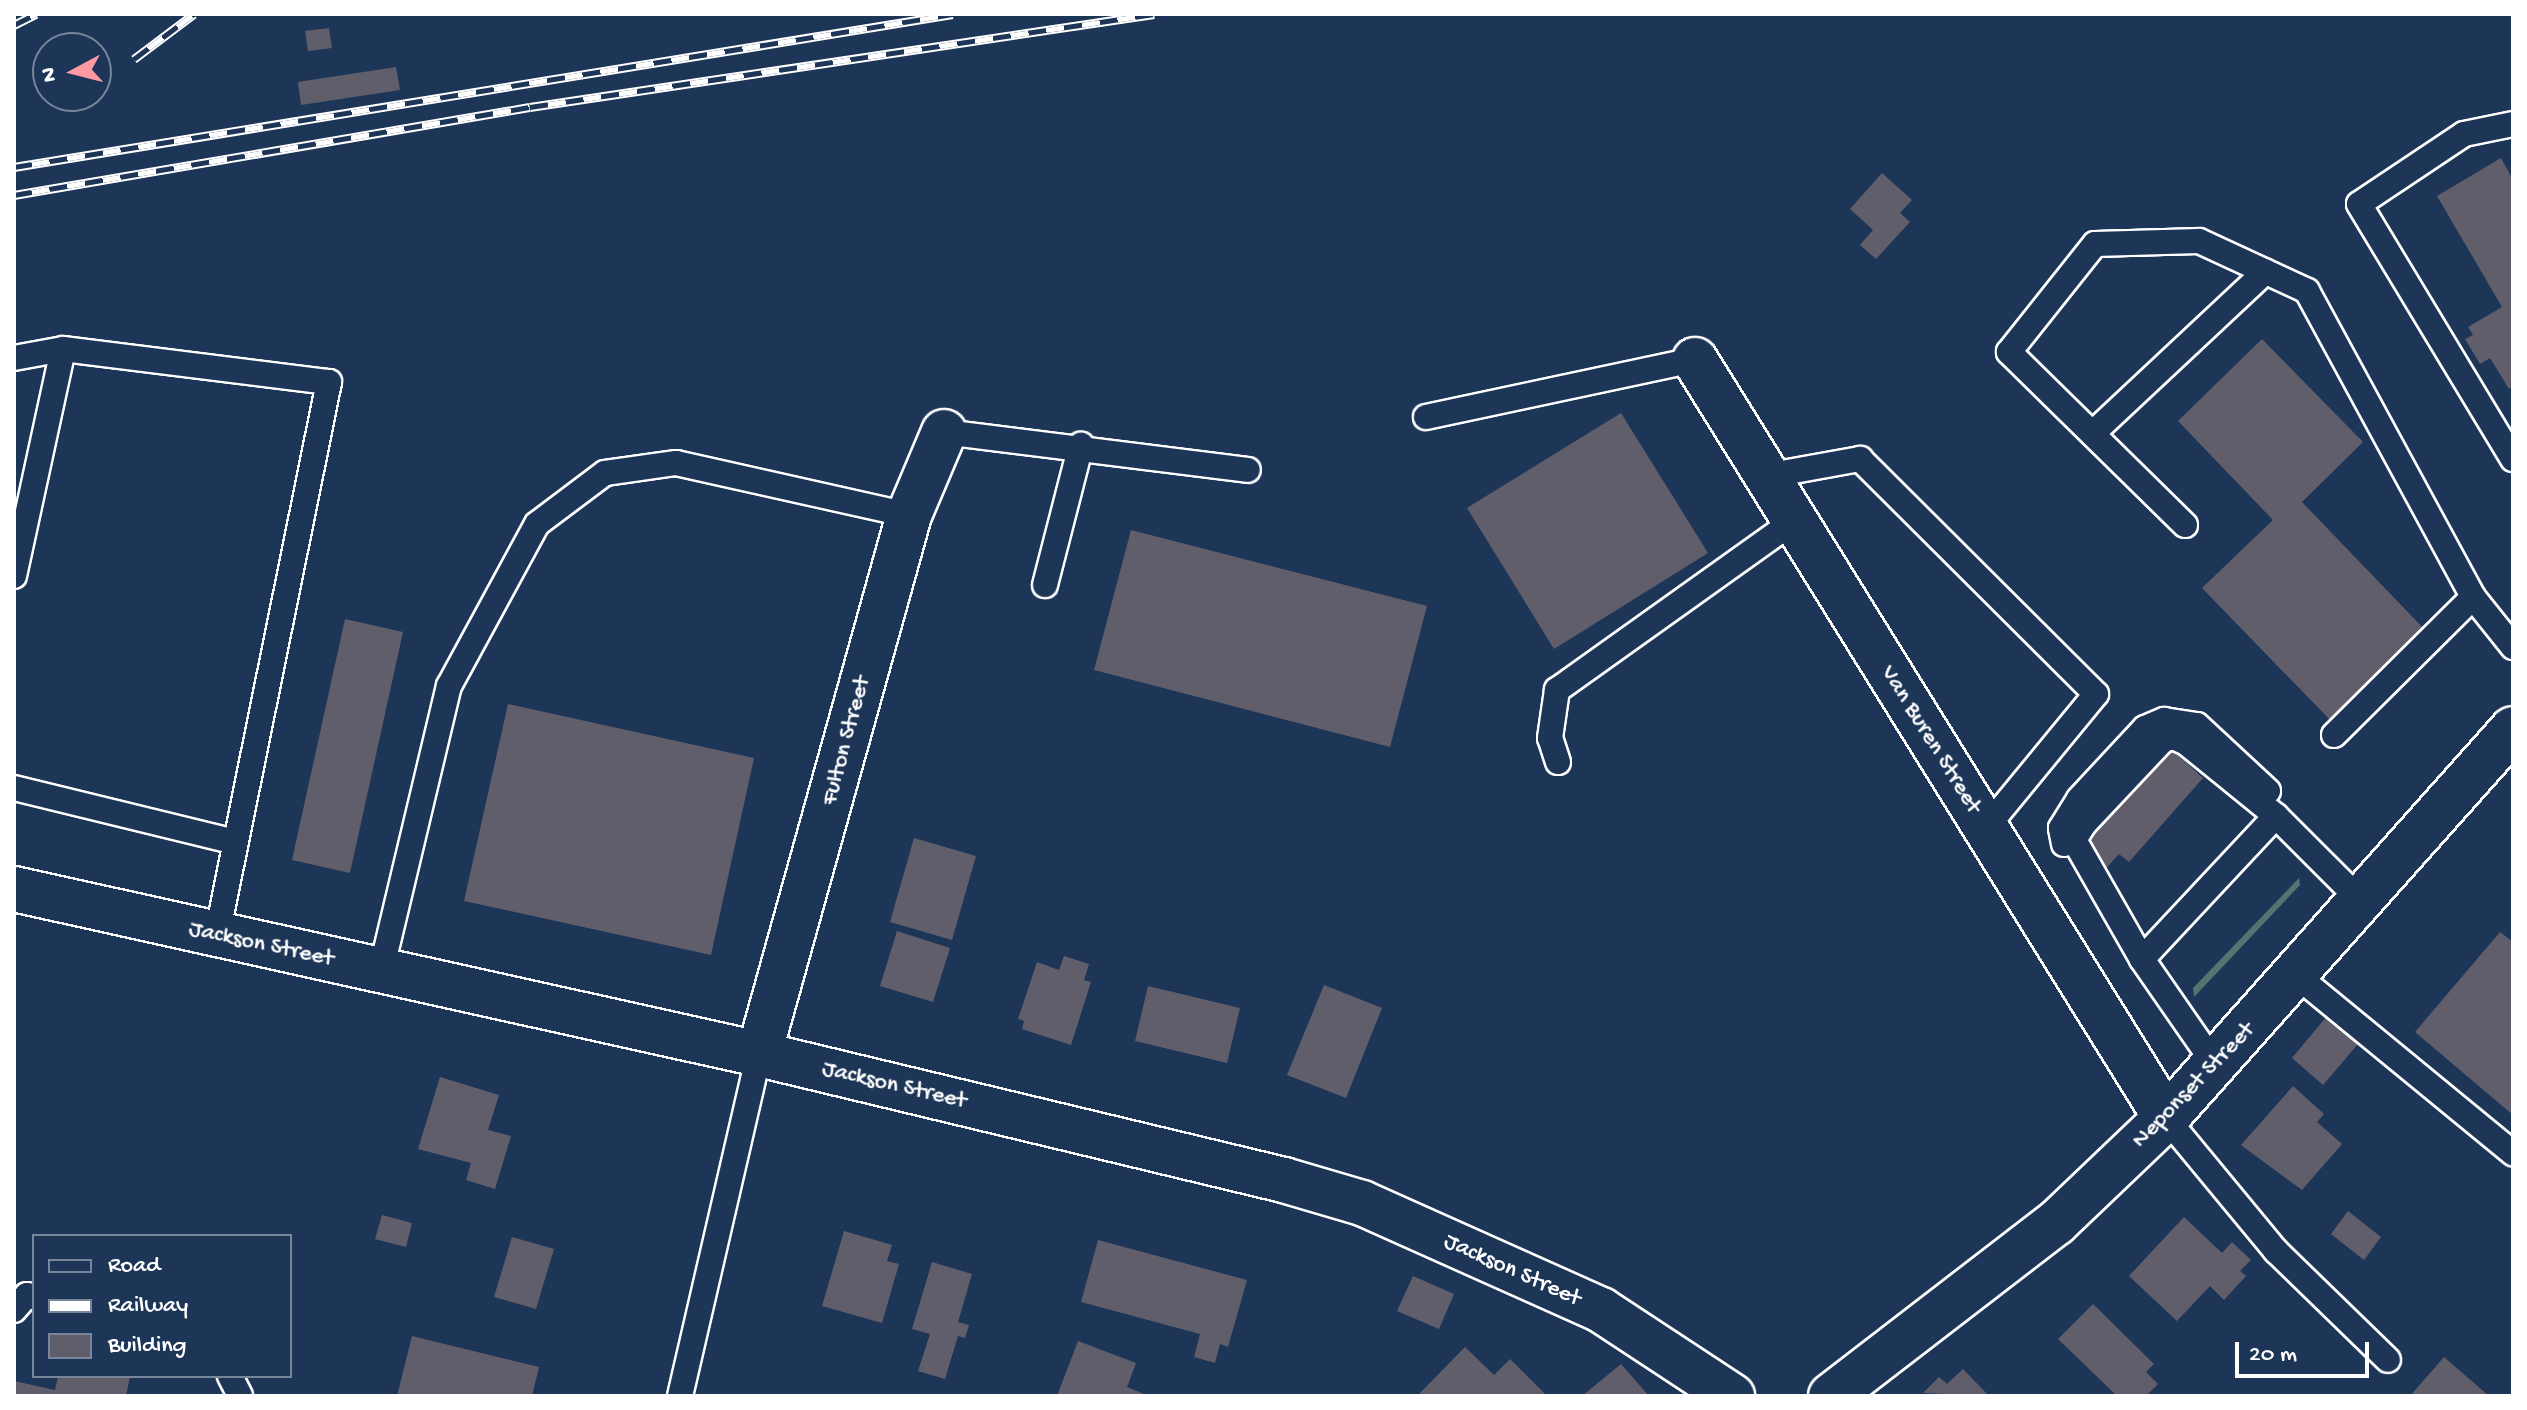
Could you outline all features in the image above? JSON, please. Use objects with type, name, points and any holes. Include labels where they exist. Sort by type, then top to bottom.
[{"type":"street","name":"Van Buren Street","points":[[1695,360],[2166,1118]]},
{"type":"street","name":"Fulton Street","points":[[759,1054],[909,515],[944,432]]},
{"type":"street","name":"Neponset Street","points":[[1831,1396],[2056,1223],[2166,1118],[2216,1066],[2513,729]]},
{"type":"street","name":"Jackson Street","points":[[14,889],[759,1054],[1179,1152],[1362,1203],[1601,1310],[1732,1396]]},
{"type":"lane","points":[[2513,124],[2464,134],[2359,204],[2513,459]]},
{"type":"lane","points":[[2185,525],[2009,352],[2095,244],[2199,241],[2307,291],[2473,597],[2513,647]]},
{"type":"lane","points":[[2093,433],[2265,272]]},
{"type":"lane","points":[[14,358],[63,349],[329,382],[217,935]]},
{"type":"lane","points":[[14,576],[25,472],[63,349]]},
{"type":"lane","points":[[1426,417],[1695,360]]},
{"type":"lane","points":[[944,432],[1081,445],[1248,470]]},
{"type":"lane","points":[[1045,585],[1081,445]]},
{"type":"lane","points":[[1766,476],[1860,459],[2096,694],[1985,829]]},
{"type":"lane","points":[[381,971],[449,686],[537,524],[605,473],[676,463],[909,515]]},
{"type":"lane","points":[[1558,762],[1550,738],[1557,690],[1794,521]]},
{"type":"lane","points":[[2334,735],[2473,597]]},
{"type":"lane","points":[[2216,1066],[2142,959],[2074,840],[2093,813],[2163,740],[2173,737],[2185,742],[2276,816],[2361,901]]},
{"type":"lane","points":[[14,788],[236,842]]},
{"type":"lane","points":[[2142,959],[2276,816]]},
{"type":"lane","points":[[2296,975],[2513,1153]]},
{"type":"lane","points":[[680,1396],[759,1054]]},
{"type":"lane","points":[[2166,1118],[2276,1251],[2388,1360]]},
{"type":"lane","points":[[14,1310],[27,1295],[32,1296]]},
{"type":"lane","points":[[231,1378],[240,1396]]},
{"type":"green space","points":[[2299,878],[2300,885],[2194,997],[2193,988]]},
{"type":"building","points":[[329,28],[332,48],[308,51],[305,31]]},
{"type":"building","points":[[396,67],[400,90],[301,105],[298,82]]},
{"type":"building","points":[[2501,158],[2513,180],[2513,386],[2509,389],[2490,358],[2480,364],[2465,339],[2473,335],[2468,327],[2502,307],[2437,196]]},
{"type":"building","points":[[1882,173],[1912,200],[1900,213],[1910,222],[1876,259],[1860,245],[1873,230],[1850,209]]},
{"type":"building","points":[[2262,339],[2363,442],[2302,502],[2427,632],[2333,723],[2202,588],[2273,520],[2178,421]]},
{"type":"building","points":[[1621,413],[1708,553],[1554,649],[1467,508]]},
{"type":"building","points":[[1131,530],[1427,606],[1390,747],[1094,670]]},
{"type":"building","points":[[345,619],[403,632],[350,873],[292,860]]},
{"type":"building","points":[[508,704],[754,758],[711,955],[464,901]]},
{"type":"building","points":[[2167,745],[2203,778],[2129,862],[2119,854],[2102,873],[2082,837]]},
{"type":"building","points":[[914,838],[976,856],[952,940],[890,922]]},
{"type":"building","points":[[897,931],[950,948],[933,1002],[880,986]]},
{"type":"building","points":[[2500,932],[2513,942],[2513,1115],[2415,1032]]},
{"type":"building","points":[[1064,956],[1089,964],[1084,980],[1091,982],[1071,1045],[1022,1029],[1024,1021],[1018,1019],[1037,962],[1059,970]]},
{"type":"building","points":[[1324,985],[1382,1008],[1346,1098],[1287,1075]]},
{"type":"building","points":[[1148,986],[1240,1008],[1227,1063],[1135,1041]]},
{"type":"building","points":[[2327,1016],[2358,1044],[2323,1085],[2292,1058]]},
{"type":"building","points":[[440,1077],[499,1095],[488,1130],[511,1136],[495,1189],[466,1180],[471,1163],[418,1149]]},
{"type":"building","points":[[2293,1086],[2324,1114],[2317,1122],[2342,1144],[2302,1190],[2241,1145]]},
{"type":"building","points":[[2348,1211],[2381,1237],[2364,1260],[2331,1234]]},
{"type":"building","points":[[382,1215],[412,1223],[406,1247],[375,1239]]},
{"type":"building","points":[[2184,1217],[2222,1253],[2232,1242],[2251,1260],[2240,1271],[2246,1276],[2224,1300],[2210,1286],[2177,1321],[2129,1276]]},
{"type":"building","points":[[844,1231],[892,1245],[887,1261],[899,1264],[882,1323],[822,1306]]},
{"type":"building","points":[[512,1237],[554,1249],[536,1309],[494,1297]]},
{"type":"building","points":[[1098,1240],[1247,1280],[1228,1347],[1220,1344],[1215,1363],[1194,1357],[1200,1334],[1081,1302]]},
{"type":"building","points":[[932,1262],[972,1274],[958,1322],[969,1325],[965,1338],[958,1336],[945,1379],[918,1371],[930,1334],[912,1329]]},
{"type":"building","points":[[1413,1276],[1454,1294],[1439,1329],[1397,1311]]},
{"type":"building","points":[[2093,1304],[2154,1364],[2146,1372],[2158,1384],[2146,1396],[2117,1396],[2058,1339]]},
{"type":"building","points":[[412,1336],[539,1367],[532,1396],[397,1396]]},
{"type":"building","points":[[1078,1341],[1136,1363],[1127,1387],[1149,1396],[1057,1396]]},
{"type":"building","points":[[1465,1347],[1494,1375],[1510,1359],[1547,1396],[1417,1396]]},
{"type":"building","points":[[2444,1357],[2489,1396],[2410,1396]]},
{"type":"building","points":[[1621,1364],[1649,1396],[1582,1396]]},
{"type":"building","points":[[1963,1369],[1989,1396],[1923,1393],[1939,1377],[1947,1384]]},
{"type":"building","points":[[58,1378],[130,1378],[126,1396],[14,1396],[14,1381],[55,1390]]},
{"type":"railway","points":[[14,25],[36,14]]},
{"type":"railway","points":[[134,59],[194,14]]},
{"type":"railway","points":[[14,167],[953,14]]},
{"type":"railway","points":[[14,195],[530,107],[1154,14]]}]
